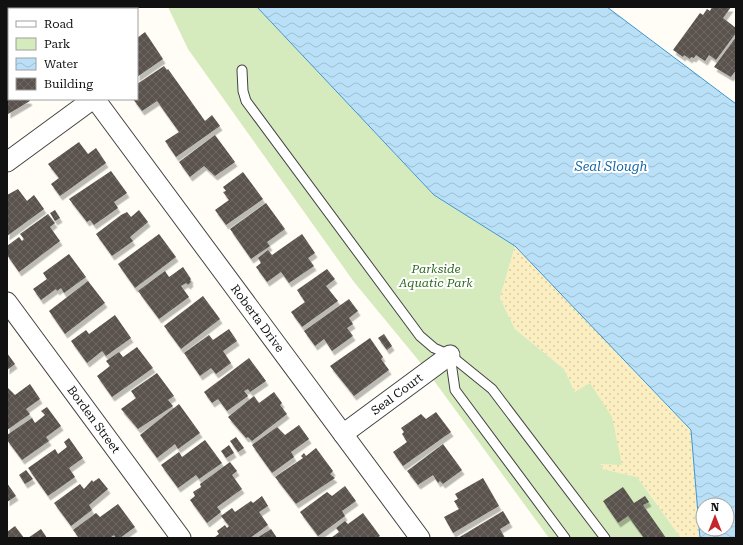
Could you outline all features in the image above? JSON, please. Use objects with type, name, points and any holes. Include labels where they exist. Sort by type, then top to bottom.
[{"type":"street","points":[[7,162],[93,100]]},
{"type":"street","name":"Roberta Drive","points":[[95,100],[420,538]]},
{"type":"street","name":"Borden Street","points":[[7,302],[181,538]]},
{"type":"street","name":"Seal Court","points":[[343,434],[450,355]]},
{"type":"lane","points":[[242,70],[243,91],[246,100],[420,336],[434,348],[450,355],[492,389],[605,538]]},
{"type":"lane","points":[[450,355],[455,390],[565,538]]},
{"type":"sand","points":[[515,246],[691,430],[697,497],[695,497],[695,537],[700,538],[681,538],[637,477],[603,469],[588,419],[564,369],[515,329],[500,298]]},
{"type":"green space","name":"Parkside Aquatic Park","points":[[168,7],[257,7],[434,195],[515,246],[500,298],[515,329],[564,369],[575,392],[590,383],[612,417],[622,465],[601,464],[603,469],[637,477],[681,538],[549,538],[424,367],[354,282],[188,49]]},
{"type":"water","name":"Seal Slough","points":[[257,7],[607,7],[736,104],[736,538],[700,538],[735,537],[735,497],[697,497],[691,430],[515,246],[434,195]]},
{"type":"building","points":[[127,7],[128,8],[101,8]]},
{"type":"building","points":[[712,7],[731,7],[723,18],[736,28],[736,33],[716,60],[709,55],[705,61],[696,55],[694,58],[691,57],[690,59],[684,55],[683,57],[673,50],[700,13],[703,15],[707,9],[710,11]]},
{"type":"building","points":[[145,32],[163,59],[138,76],[138,37]]},
{"type":"building","points":[[736,37],[736,70],[731,77],[714,67]]},
{"type":"building","points":[[8,46],[7,73],[7,47]]},
{"type":"building","points":[[164,66],[167,70],[168,69],[205,121],[212,115],[220,126],[176,157],[165,141],[179,132],[157,101],[142,111],[134,100],[138,100],[138,83]]},
{"type":"building","points":[[8,78],[8,100],[30,101],[8,114],[7,79]]},
{"type":"building","points":[[215,135],[235,162],[215,176],[204,166],[190,177],[179,162]]},
{"type":"building","points":[[79,142],[88,154],[96,148],[106,163],[60,196],[51,184],[59,178],[48,164]]},
{"type":"building","points":[[111,171],[127,193],[114,202],[118,208],[94,225],[90,220],[87,222],[69,199]]},
{"type":"building","points":[[243,172],[263,199],[226,225],[215,210],[229,200],[223,192],[226,191],[223,187]]},
{"type":"building","points":[[18,189],[27,201],[34,195],[44,209],[7,236],[7,195]]},
{"type":"building","points":[[266,203],[285,229],[267,242],[270,246],[251,259],[230,229]]},
{"type":"building","points":[[55,210],[60,218],[55,221],[50,213]]},
{"type":"building","points":[[139,210],[148,222],[130,237],[133,241],[112,256],[96,234],[121,215],[127,212],[131,217]]},
{"type":"building","points":[[48,214],[55,223],[50,227],[60,241],[19,272],[7,255],[7,246],[19,237],[22,241],[24,239],[20,234]]},
{"type":"building","points":[[159,234],[176,257],[135,288],[118,264]]},
{"type":"building","points":[[302,234],[315,253],[308,258],[314,266],[289,283],[281,272],[267,282],[256,267],[261,263],[258,258],[268,250],[272,255]]},
{"type":"building","points":[[69,254],[86,277],[64,293],[61,288],[57,291],[56,289],[41,300],[33,289],[47,279],[43,273]]},
{"type":"building","points":[[183,267],[191,279],[191,282],[188,285],[186,283],[181,286],[189,297],[159,319],[138,291],[165,271],[169,277]]},
{"type":"building","points":[[327,269],[335,279],[326,286],[338,301],[302,327],[291,312],[305,302],[297,290]]},
{"type":"building","points":[[88,281],[105,303],[65,334],[49,311]]},
{"type":"building","points":[[203,296],[220,319],[181,349],[164,326]]},
{"type":"building","points":[[349,299],[358,311],[349,318],[353,324],[347,328],[353,336],[332,351],[324,339],[315,346],[304,331]]},
{"type":"building","points":[[115,315],[131,338],[106,356],[102,351],[87,363],[71,341],[86,330],[89,334]]},
{"type":"building","points":[[229,329],[237,341],[223,351],[231,363],[216,374],[211,368],[200,376],[184,353],[209,335],[213,340]]},
{"type":"building","points":[[384,334],[392,346],[387,350],[378,338]]},
{"type":"building","points":[[370,338],[383,357],[381,359],[389,370],[354,396],[330,366]]},
{"type":"building","points":[[137,347],[153,368],[112,397],[97,376],[110,366],[106,361],[119,352],[123,357]]},
{"type":"building","points":[[7,353],[15,364],[7,370]]},
{"type":"building","points":[[249,358],[266,381],[250,392],[248,389],[244,391],[248,396],[227,411],[218,399],[212,403],[204,392]]},
{"type":"building","points":[[157,373],[174,396],[168,400],[173,406],[138,429],[121,409],[136,398],[131,391]]},
{"type":"building","points":[[30,384],[40,399],[26,409],[30,414],[7,430],[7,387],[15,395]]},
{"type":"building","points":[[274,392],[282,403],[280,405],[287,414],[252,441],[248,437],[246,438],[228,417],[254,396],[259,403]]},
{"type":"building","points":[[179,404],[200,433],[178,449],[175,444],[157,458],[140,435]]},
{"type":"building","points":[[47,407],[61,426],[46,437],[49,441],[22,460],[7,440],[7,435],[32,418],[35,423],[45,415],[41,411]]},
{"type":"building","points":[[436,412],[451,432],[403,466],[393,452],[407,442],[402,434],[404,432],[401,428],[421,414],[426,419]]},
{"type":"building","points":[[299,425],[309,439],[291,452],[294,457],[272,473],[252,445],[277,427],[285,435]]},
{"type":"building","points":[[236,437],[244,448],[238,452],[230,441]]},
{"type":"building","points":[[69,438],[83,458],[69,468],[75,477],[48,496],[28,468],[55,449],[58,454],[67,447],[64,442]]},
{"type":"building","points":[[205,440],[222,463],[199,479],[196,475],[178,488],[161,465],[179,452],[182,457]]},
{"type":"building","points":[[443,444],[462,470],[443,484],[440,481],[438,483],[433,475],[418,485],[407,471]]},
{"type":"building","points":[[229,445],[234,453],[226,458],[221,451]]},
{"type":"building","points":[[316,448],[333,471],[330,474],[335,478],[296,504],[275,477],[303,458],[301,456],[304,453],[306,456]]},
{"type":"building","points":[[230,462],[237,471],[232,475],[242,489],[217,507],[221,512],[207,523],[190,500],[195,496],[193,492],[201,487],[200,484]]},
{"type":"building","points":[[26,470],[33,479],[25,484],[19,475]]},
{"type":"building","points":[[99,478],[108,489],[89,505],[92,510],[71,526],[54,503],[80,484],[84,489],[92,480],[93,482]]},
{"type":"building","points":[[483,478],[499,506],[453,533],[444,517],[459,509],[454,501],[458,499],[455,494]]},
{"type":"building","points":[[7,483],[16,496],[7,502]]},
{"type":"building","points":[[345,486],[356,501],[342,511],[345,516],[318,536],[300,512],[327,492],[332,496]]},
{"type":"building","points":[[623,487],[634,503],[645,496],[649,502],[643,505],[666,538],[644,538],[628,516],[618,523],[603,501]]},
{"type":"building","points":[[262,496],[268,506],[259,512],[268,525],[250,538],[215,537],[219,534],[217,531],[225,525],[227,528],[229,526],[221,516],[232,508],[235,512],[251,501],[253,503]]},
{"type":"building","points":[[118,504],[135,527],[120,538],[116,538],[114,535],[110,538],[79,538],[73,530],[96,513],[100,517]]},
{"type":"building","points":[[503,511],[510,523],[500,529],[505,538],[458,538]]},
{"type":"building","points":[[363,513],[380,536],[376,538],[331,538],[339,532],[336,528],[345,521],[348,524]]},
{"type":"building","points":[[15,526],[24,538],[7,538],[7,532]]},
{"type":"building","points":[[41,529],[47,538],[28,538]]},
{"type":"building","points":[[271,529],[277,538],[257,538]]}]
